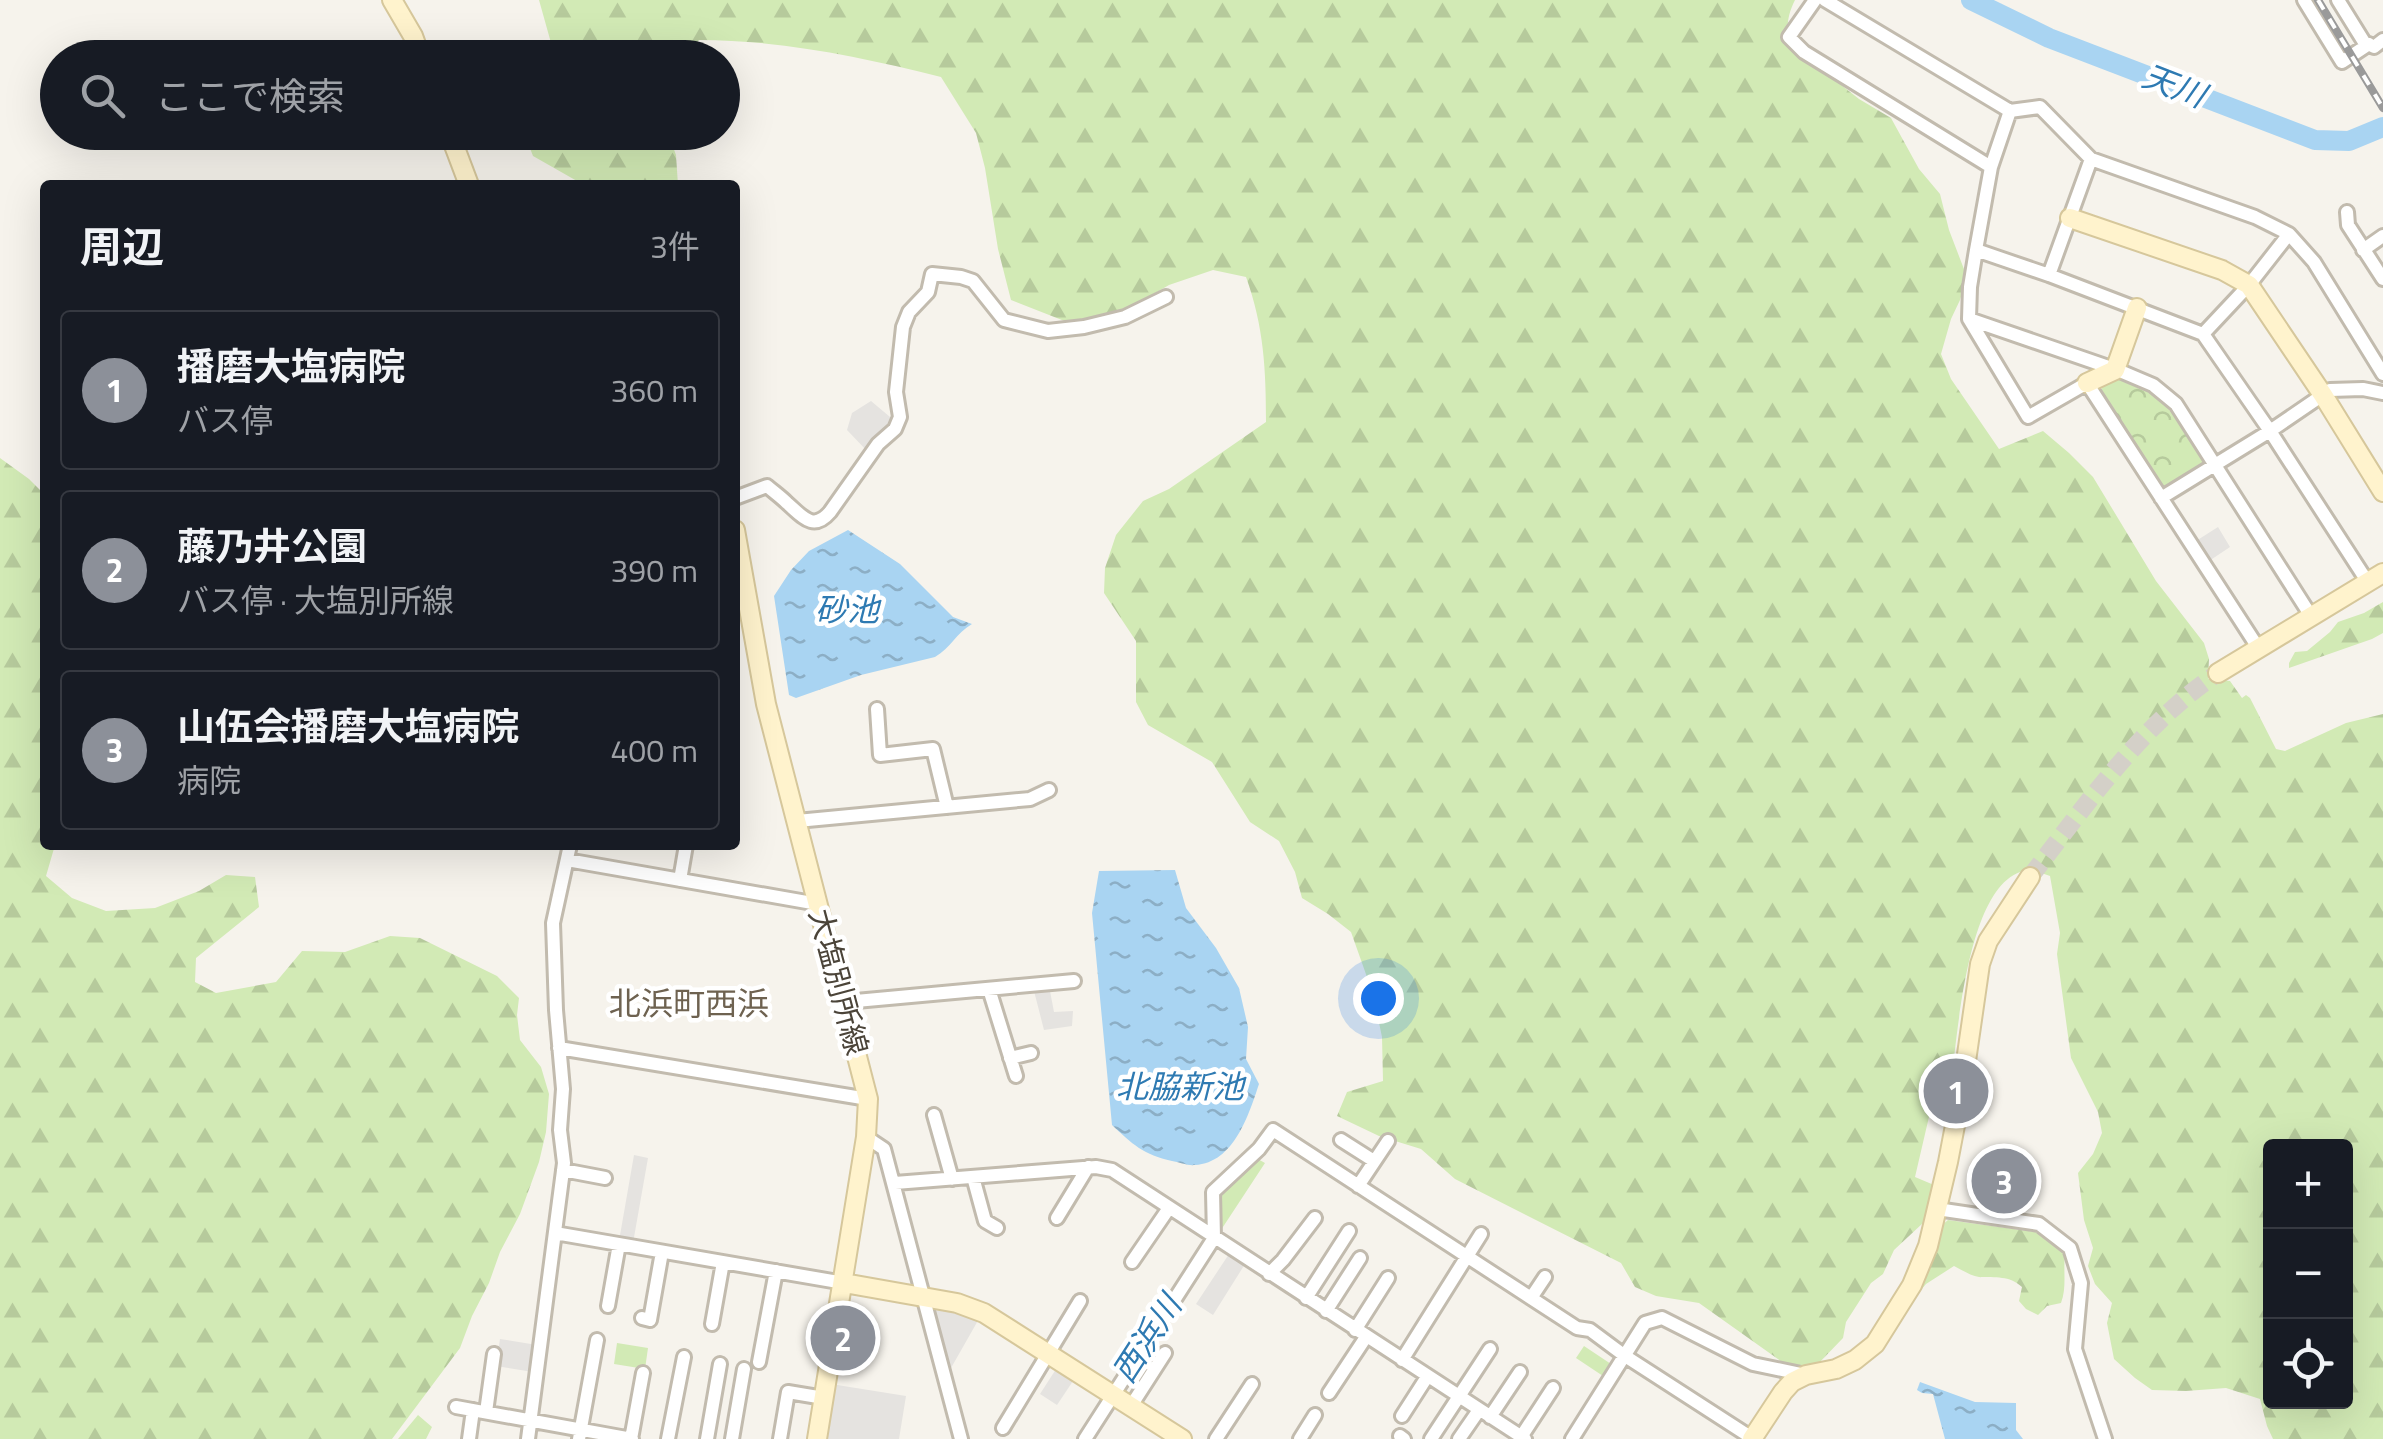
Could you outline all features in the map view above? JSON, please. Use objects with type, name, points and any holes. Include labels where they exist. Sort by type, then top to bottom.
[{"type":"street","points":[[392,0],[414,40]]},
{"type":"street","points":[[1815,0],[1790,38],[1804,52],[1991,166]]},
{"type":"street","points":[[1825,0],[2010,111],[2040,107],[2091,158],[2255,217],[2290,234],[2314,262],[2383,374]]},
{"type":"street","points":[[2304,0],[2342,62],[2376,42]]},
{"type":"street","points":[[2338,0],[2364,42],[2376,42]]},
{"type":"street","points":[[2010,111],[1991,166],[1969,319],[2028,417],[2116,370],[2137,308]]},
{"type":"street","points":[[456,150],[467,180]]},
{"type":"street","points":[[2049,275],[2091,158]]},
{"type":"street","points":[[2347,212],[2348,225],[2383,279]]},
{"type":"street","points":[[2070,218],[2222,270],[2249,285],[2383,492]]},
{"type":"street","points":[[2203,334],[2290,234]]},
{"type":"street","points":[[2362,250],[2383,236]]},
{"type":"street","points":[[1976,250],[2203,334],[2375,577],[2218,673]]},
{"type":"street","points":[[740,496],[766,486],[802,518],[814,522],[824,519],[878,444],[895,429],[900,416],[896,392],[903,326],[909,312],[928,292],[932,274],[973,281],[1004,320],[1048,330],[1115,320],[1166,297]]},
{"type":"street","points":[[1969,319],[2153,385],[2176,404],[2311,616]]},
{"type":"street","points":[[2087,383],[2258,650]]},
{"type":"street","points":[[2161,498],[2330,390],[2383,393]]},
{"type":"street","name":"大塩別所線","points":[[740,558],[766,704],[868,1099],[866,1137],[818,1439]]},
{"type":"street","points":[[876,709],[880,755],[933,749],[946,807]]},
{"type":"street","points":[[797,821],[1030,799],[1048,790]]},
{"type":"street","points":[[528,1439],[563,1170],[563,1089],[553,924],[569,850]]},
{"type":"street","points":[[680,880],[685,850]]},
{"type":"street","points":[[567,860],[818,904]]},
{"type":"street","points":[[1085,1439],[1214,1238],[1213,1192],[1259,1149],[1273,1130],[1577,1328],[1590,1330],[1752,1439],[1792,1382],[1855,1360],[1875,1344],[1901,1306],[1921,1265],[1937,1210],[1962,1089],[1980,964],[1988,941],[2030,877]]},
{"type":"street","points":[[845,1002],[1074,981]]},
{"type":"street","points":[[990,989],[1006,1057],[1016,1076]]},
{"type":"street","points":[[558,1048],[868,1099]]},
{"type":"street","points":[[1006,1057],[1031,1053]]},
{"type":"street","points":[[934,1116],[952,1179]]},
{"type":"street","points":[[866,1137],[884,1148],[962,1439]]},
{"type":"street","points":[[1340,1140],[1374,1161]]},
{"type":"street","points":[[1358,1186],[1388,1142]]},
{"type":"street","points":[[895,1183],[1088,1167],[1112,1170],[1523,1438],[1552,1388]]},
{"type":"street","points":[[1057,1218],[1088,1167]]},
{"type":"street","points":[[563,1170],[605,1178]]},
{"type":"street","points":[[973,1177],[985,1221],[997,1228]]},
{"type":"street","points":[[1132,1262],[1169,1208]]},
{"type":"street","points":[[1937,1210],[2039,1224],[2070,1248],[2081,1283],[2075,1350],[2105,1439]]},
{"type":"street","points":[[1269,1274],[1315,1218]]},
{"type":"street","points":[[1306,1298],[1349,1231]]},
{"type":"street","points":[[555,1233],[957,1303],[984,1313],[1182,1439]]},
{"type":"street","points":[[1402,1360],[1481,1234]]},
{"type":"street","points":[[608,1306],[619,1244]]},
{"type":"street","points":[[642,1318],[650,1320],[662,1252]]},
{"type":"street","points":[[1326,1310],[1360,1258]]},
{"type":"street","points":[[712,1324],[723,1262]]},
{"type":"street","points":[[759,1362],[776,1271]]},
{"type":"street","points":[[1329,1393],[1388,1278]]},
{"type":"street","points":[[1531,1298],[1545,1278]]},
{"type":"street","points":[[1003,1428],[1080,1301]]},
{"type":"street","points":[[1572,1439],[1645,1323],[1662,1318],[1753,1364],[1806,1375]]},
{"type":"street","points":[[579,1434],[597,1340]]},
{"type":"street","points":[[1431,1439],[1490,1349]]},
{"type":"street","points":[[1131,1406],[1166,1353]]},
{"type":"street","points":[[469,1439],[494,1354]]},
{"type":"street","points":[[668,1439],[684,1357]]},
{"type":"street","points":[[706,1439],[720,1364]]},
{"type":"street","points":[[732,1439],[744,1369]]},
{"type":"street","points":[[456,1407],[530,1420],[579,1434],[632,1439],[643,1372]]},
{"type":"street","points":[[1459,1439],[1520,1372]]},
{"type":"street","points":[[1402,1416],[1428,1376]]},
{"type":"street","points":[[1216,1439],[1252,1384]]},
{"type":"street","points":[[780,1439],[788,1392],[824,1398]]},
{"type":"street","points":[[1300,1439],[1315,1415]]},
{"type":"green space","points":[[539,0],[1795,0],[1788,25],[1791,50],[1891,118],[1919,169],[1940,194],[1967,277],[1941,354],[1951,379],[1999,449],[2043,431],[2093,477],[2156,581],[2204,643],[2209,659],[2208,679],[2230,681],[2242,698],[2250,698],[2276,749],[2285,751],[2346,723],[2383,714],[2383,1439],[2273,1439],[2267,1426],[2260,1399],[2226,1388],[2152,1390],[2114,1359],[2107,1323],[2112,1303],[2095,1284],[2088,1266],[2093,1248],[2084,1220],[2078,1173],[2093,1154],[2102,1133],[2098,1112],[2071,1058],[2057,954],[2060,933],[2050,876],[2039,872],[2020,872],[2002,884],[1977,934],[1962,999],[1951,1082],[1935,1091],[1915,1177],[1934,1185],[1923,1223],[1894,1250],[1883,1274],[1871,1283],[1846,1322],[1843,1338],[1817,1365],[1789,1367],[1699,1303],[1656,1296],[1635,1287],[1621,1263],[1455,1179],[1421,1149],[1379,1136],[1337,1116],[1347,1092],[1383,1081],[1382,1037],[1373,994],[1351,932],[1302,898],[1295,872],[1279,841],[1250,822],[1212,762],[1148,725],[1136,702],[1136,641],[1104,593],[1105,568],[1116,535],[1143,501],[1169,489],[1266,422],[1263,349],[1246,277],[1213,270],[1169,285],[1114,317],[1067,322],[1011,300],[976,133],[941,77],[821,51],[740,40],[550,40]]},
{"type":"green space","points":[[531,150],[674,150],[678,180],[575,180],[533,156]]},
{"type":"green space","points":[[2112,377],[2143,385],[2168,405],[2205,459],[2193,473],[2174,485],[2162,487],[2101,391],[2104,382]]},
{"type":"green space","points":[[0,458],[40,490],[40,850],[54,850],[46,876],[72,898],[106,911],[155,908],[199,891],[226,875],[255,877],[259,907],[196,958],[195,982],[216,993],[276,982],[302,951],[345,952],[390,936],[420,938],[497,976],[519,998],[520,1040],[541,1067],[549,1094],[539,1162],[460,1348],[392,1439],[0,1439]]},
{"type":"green space","points":[[2383,602],[2383,633],[2289,668],[2295,652],[2307,651],[2338,622]]},
{"type":"green space","points":[[1256,1158],[1265,1163],[1219,1233],[1216,1195]]},
{"type":"green space","points":[[1948,1220],[2043,1233],[2065,1254],[2061,1303],[2047,1306],[2038,1315],[2019,1301],[2022,1287],[2017,1283],[1976,1276],[1954,1266],[1921,1290],[1941,1226]]},
{"type":"green space","points":[[617,1343],[648,1348],[645,1369],[614,1364]]},
{"type":"green space","points":[[1584,1346],[1614,1366],[1606,1378],[1576,1358]]},
{"type":"green space","points":[[418,1415],[432,1427],[426,1439],[398,1439]]},
{"type":"shaded area","points":[[871,401],[896,422],[868,452],[847,430],[852,413]]},
{"type":"shaded area","points":[[2218,527],[2230,547],[2209,561],[2196,541]]},
{"type":"shaded area","points":[[1034,991],[1050,991],[1054,1012],[1073,1011],[1072,1026],[1044,1030]]},
{"type":"shaded area","points":[[634,1155],[648,1158],[633,1243],[619,1241]]},
{"type":"shaded area","points":[[1229,1254],[1245,1264],[1213,1315],[1196,1304]]},
{"type":"shaded area","points":[[937,1304],[980,1317],[951,1368],[934,1308]]},
{"type":"shaded area","points":[[500,1339],[537,1345],[533,1372],[496,1366]]},
{"type":"shaded area","points":[[1058,1366],[1075,1378],[1057,1405],[1040,1394]]},
{"type":"shaded area","points":[[831,1384],[906,1396],[899,1439],[823,1439]]},
{"type":"water","name":"砂池","points":[[848,530],[900,564],[953,617],[972,624],[935,657],[861,675],[796,698],[789,695],[774,596],[809,551]]},
{"type":"water","name":"北脇新池","points":[[1175,870],[1186,908],[1239,988],[1248,1027],[1246,1059],[1259,1084],[1245,1122],[1230,1146],[1209,1162],[1195,1165],[1146,1152],[1112,1125],[1092,913],[1099,871]]},
{"type":"water","points":[[1920,1382],[1975,1402],[2016,1403],[2016,1430],[2023,1439],[1945,1439],[1933,1394],[1917,1390]]},
{"type":"waterway","name":"天川","points":[[1971,0],[2049,38],[2315,140],[2349,141],[2383,127]]},
{"type":"tunnel","points":[[2030,877],[2140,741],[2190,693],[2218,673]]},
{"type":"railway","points":[[2318,0],[2383,108]]},
{"type":"place","name":"播磨大塩病院","points":[[1956,1091]]},
{"type":"place","name":"山伍会播磨大塩病院","points":[[2004,1181]]},
{"type":"place","name":"藤乃井公園","points":[[843,1338]]},
{"type":"district","name":"北浜町西浜","points":[[689,1004]]},
{"type":"water label","name":"西浜川","points":[[1147,1339]]}]
